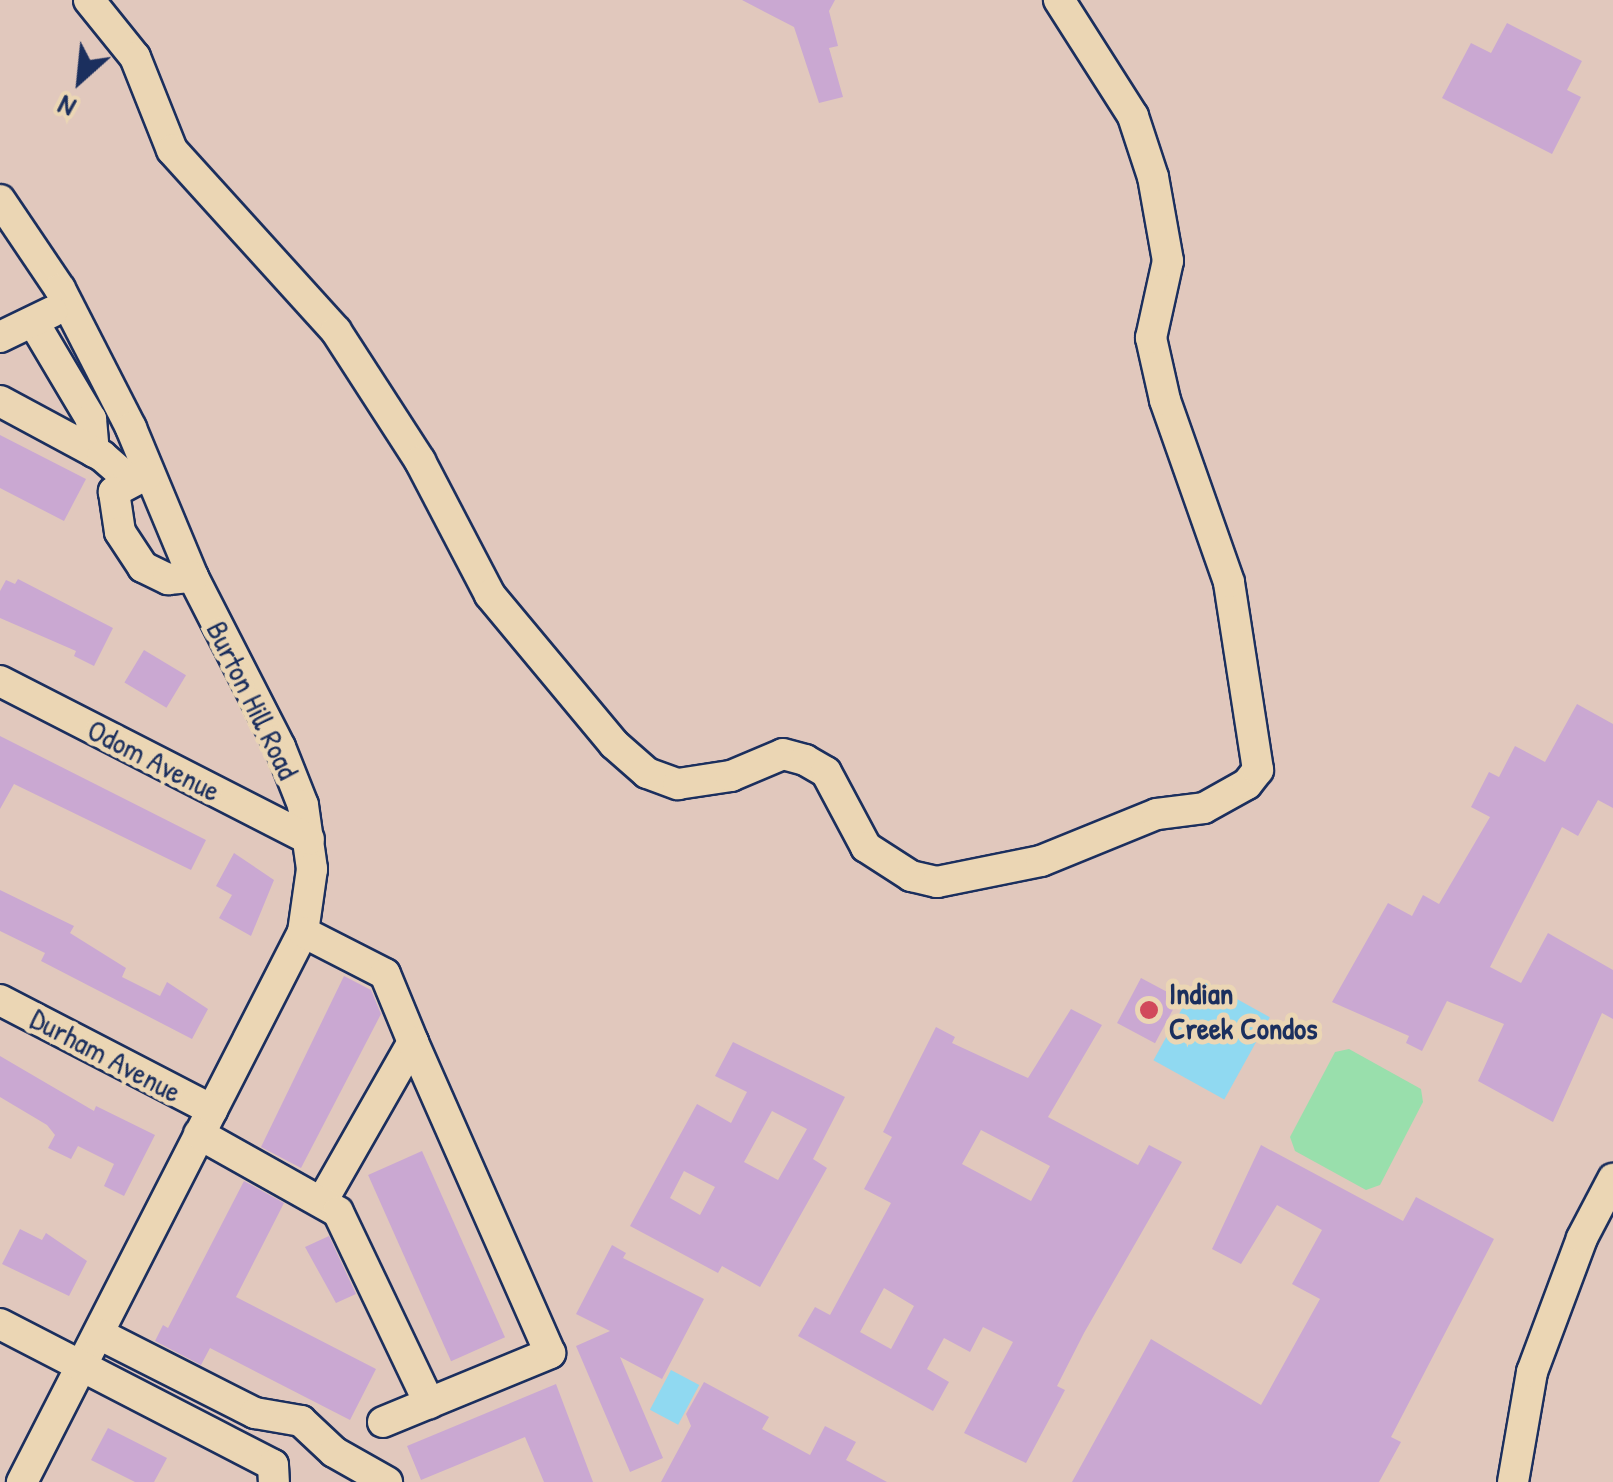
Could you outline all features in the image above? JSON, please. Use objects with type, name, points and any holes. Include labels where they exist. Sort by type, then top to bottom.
[{"type":"street","points":[[89,0],[134,57],[172,150],[336,331],[420,461],[490,595],[614,744],[648,773],[678,784],[731,776],[783,754],[806,760],[826,772],[866,847],[910,876],[937,882],[1041,861],[1157,814],[1204,808],[1246,784],[1258,770],[1229,582],[1165,400],[1151,338],[1168,260],[1153,177],[1133,116],[1059,0]]},
{"type":"street","name":"Burton Hill Road","points":[[0,200],[67,303],[139,476],[280,747],[309,839],[310,902],[303,932],[22,1482]]},
{"type":"street","points":[[0,337],[67,303]]},
{"type":"street","points":[[34,323],[91,419],[94,452]]},
{"type":"street","points":[[0,401],[139,476],[114,492],[120,532],[143,566],[168,579],[193,577]]},
{"type":"street","name":"Odom Avenue","points":[[0,681],[309,839]]},
{"type":"street","points":[[303,932],[385,974],[550,1353],[383,1422]]},
{"type":"street","name":"Durham Avenue","points":[[0,1000],[206,1122],[323,1200]]},
{"type":"street","points":[[412,1042],[323,1200],[353,1233],[430,1403]]},
{"type":"street","points":[[1513,1482],[1538,1354],[1582,1238],[1613,1179]]},
{"type":"street","points":[[0,1324],[273,1465],[274,1482]]},
{"type":"street","points":[[99,1334],[256,1413],[302,1421],[359,1466],[387,1482]]},
{"type":"street","points":[[359,1466],[414,1370]]},
{"type":"green space","points":[[1349,1049],[1421,1089],[1423,1102],[1380,1185],[1366,1190],[1295,1151],[1290,1137],[1335,1052]]},
{"type":"water","points":[[1199,978],[1270,1017],[1224,1099],[1153,1060]]},
{"type":"water","points":[[671,1370],[699,1385],[678,1425],[650,1410]]},
{"type":"building","points":[[742,0],[835,0],[829,11],[838,46],[829,48],[843,97],[819,103],[794,27]]},
{"type":"building","points":[[1507,23],[1582,61],[1567,90],[1581,97],[1552,154],[1442,98],[1471,43],[1491,53]]},
{"type":"building","points":[[0,435],[86,479],[64,521],[0,488]]},
{"type":"building","points":[[18,579],[113,628],[94,666],[74,656],[76,651],[0,618],[0,591],[6,580],[15,584]]},
{"type":"building","points":[[144,650],[186,675],[166,708],[124,683]]},
{"type":"building","points":[[1577,704],[1613,724],[1613,808],[1598,800],[1578,836],[1562,827],[1490,967],[1521,983],[1548,933],[1613,970],[1613,1019],[1602,1013],[1553,1122],[1478,1081],[1504,1024],[1447,1001],[1422,1051],[1406,1043],[1409,1036],[1332,1002],[1388,903],[1412,916],[1423,895],[1439,904],[1490,817],[1471,807],[1489,772],[1499,777],[1515,746],[1545,762]]},
{"type":"building","points":[[0,736],[206,840],[191,870],[14,784],[0,809]]},
{"type":"building","points":[[234,853],[274,880],[251,936],[219,918],[232,895],[216,886]]},
{"type":"building","points":[[0,890],[74,926],[70,933],[126,968],[122,977],[160,996],[167,982],[208,1009],[192,1039],[41,961],[45,953],[0,931]]},
{"type":"building","points":[[344,976],[371,990],[381,1014],[301,1168],[261,1147]]},
{"type":"building","name":"Indian Creek Condos","points":[[1141,978],[1179,998],[1155,1043],[1117,1023]]},
{"type":"building","points":[[1071,1009],[1102,1025],[1048,1117],[1138,1165],[1149,1145],[1182,1162],[1084,1333],[1057,1386],[1065,1390],[1026,1463],[964,1433],[1013,1342],[983,1327],[970,1352],[944,1338],[927,1369],[949,1382],[933,1411],[798,1336],[815,1307],[830,1315],[891,1203],[864,1189],[892,1137],[883,1132],[936,1027],[955,1037],[952,1043],[1028,1078]],"holes":[[[981,1130],[1050,1166],[1031,1201],[962,1164]],[[884,1288],[914,1306],[891,1349],[860,1332]]]},
{"type":"building","points":[[733,1042],[845,1097],[813,1159],[827,1168],[760,1287],[722,1266],[718,1273],[630,1226],[697,1104],[731,1123],[747,1092],[715,1076]],"holes":[[[772,1111],[807,1129],[778,1180],[744,1162]],[[684,1171],[715,1187],[700,1215],[670,1198]]]},
{"type":"building","points":[[0,1056],[94,1111],[96,1106],[155,1135],[124,1196],[104,1186],[114,1164],[78,1146],[71,1159],[48,1148],[55,1135],[47,1125],[0,1097]]},
{"type":"building","points":[[1261,1145],[1403,1221],[1416,1197],[1494,1239],[1391,1437],[1401,1442],[1379,1482],[1072,1482],[1151,1339],[1261,1405],[1320,1299],[1292,1284],[1322,1230],[1277,1205],[1241,1264],[1212,1249]]},
{"type":"building","points":[[422,1151],[505,1337],[451,1361],[368,1175]]},
{"type":"building","points":[[244,1181],[284,1203],[236,1297],[376,1369],[350,1420],[210,1348],[201,1365],[155,1341],[163,1325],[168,1328]]},
{"type":"building","points":[[20,1229],[42,1240],[46,1233],[87,1261],[69,1296],[2,1264]]},
{"type":"building","points":[[329,1236],[356,1294],[336,1303],[305,1247]]},
{"type":"building","points":[[612,1245],[626,1253],[623,1258],[704,1299],[662,1379],[620,1357],[663,1458],[630,1472],[576,1346],[610,1331],[576,1314]]},
{"type":"building","points":[[704,1382],[769,1417],[762,1429],[810,1455],[825,1426],[856,1442],[846,1460],[887,1482],[661,1482],[691,1426],[686,1414]]},
{"type":"building","points":[[556,1384],[593,1482],[544,1482],[525,1437],[421,1480],[407,1446]]},
{"type":"building","points":[[108,1428],[167,1458],[154,1482],[135,1482],[91,1460]]},
{"type":"place","name":"Indian Creek Condos","points":[[1149,1010]]}]
